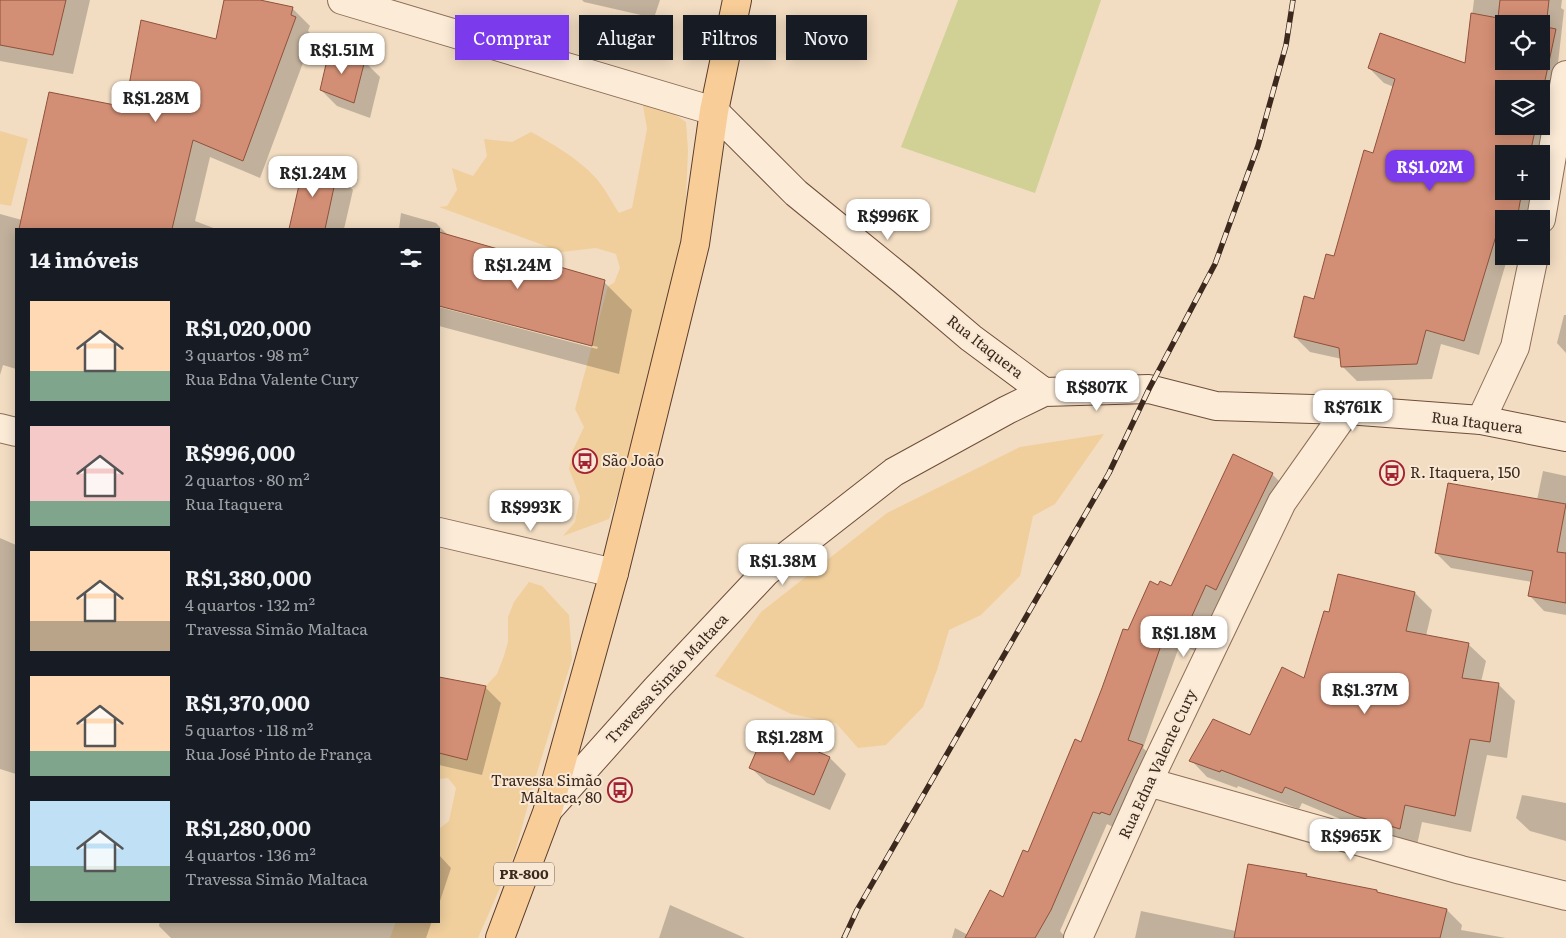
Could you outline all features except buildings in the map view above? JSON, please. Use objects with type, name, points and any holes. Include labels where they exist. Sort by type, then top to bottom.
[{"type":"main road","name":"PR-800","points":[[500,938],[548,810],[614,573],[695,244],[714,110],[738,0]]},
{"type":"street","points":[[342,0],[714,110]]},
{"type":"street","points":[[1543,210],[1566,75]]},
{"type":"street","name":"Rua Itaquera","points":[[714,110],[796,193],[971,338],[1044,392],[1149,389],[1216,406],[1347,410],[1481,420],[1566,437]]},
{"type":"street","points":[[1481,420],[1515,347],[1532,265]]},
{"type":"street","name":"Travessa Simão Maltaca","points":[[548,810],[656,689],[766,572],[894,472],[1007,410],[1044,392]]},
{"type":"street","name":"Rua Edna Valente Cury","points":[[1078,938],[1148,782],[1282,502],[1347,410]]},
{"type":"street","points":[[0,428],[15,432]]},
{"type":"street","points":[[440,532],[614,573]]},
{"type":"street","points":[[1148,782],[1461,870],[1566,896]]},
{"type":"shaded area","points":[[958,0],[1101,0],[1035,193],[901,147]]},
{"type":"sand","points":[[642,100],[665,108],[686,122],[688,150],[685,221],[655,385],[609,519],[563,536],[575,522],[580,497],[569,469],[573,450],[584,427],[575,409],[608,286],[614,283],[620,268],[616,254],[596,248],[562,252],[439,207],[447,206],[457,190],[452,168],[473,176],[487,156],[484,139],[512,142],[531,132],[548,141],[588,170],[602,186],[619,213],[632,208],[647,129]]},
{"type":"sand","points":[[0,131],[28,139],[11,206],[0,204]]},
{"type":"sand","points":[[1104,434],[1055,504],[1033,516],[1020,576],[981,615],[949,630],[923,707],[886,745],[858,748],[836,723],[791,714],[715,676],[761,612],[887,513],[1020,447]]},
{"type":"sand","points":[[529,582],[542,586],[569,615],[572,659],[535,779],[514,856],[478,938],[390,938],[395,923],[440,923],[440,828],[449,821],[456,788],[448,778],[440,779],[440,753],[467,760],[486,686],[497,674],[504,656],[508,642],[508,617],[514,602]]},
{"type":"railway","points":[[844,938],[857,910],[1109,473],[1149,389],[1215,264],[1258,146],[1286,45],[1293,0]]},
{"type":"place","name":"São João","points":[[585,461]]},
{"type":"place","name":"R. Itaquera, 150","points":[[1392,473]]},
{"type":"place","name":"Travessa Simão Maltaca, 80","points":[[620,790]]}]
